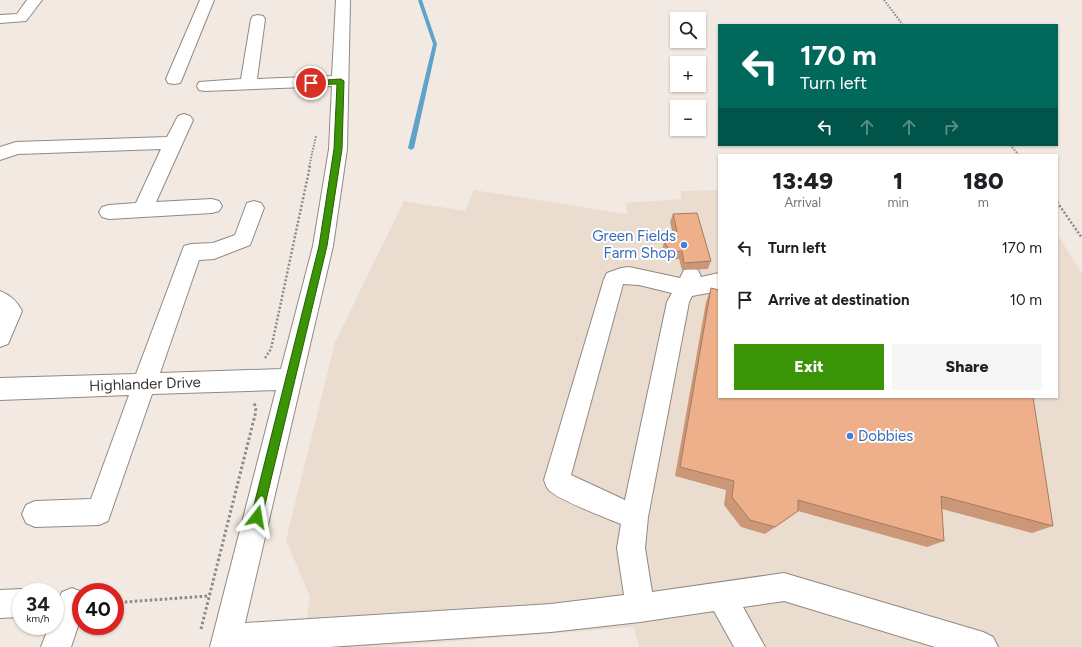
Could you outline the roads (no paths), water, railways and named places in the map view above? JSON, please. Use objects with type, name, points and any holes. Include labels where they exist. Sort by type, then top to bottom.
[{"type":"street","points":[[0,19],[21,18],[35,0]]},
{"type":"street","points":[[174,79],[207,0]]},
{"type":"street","points":[[343,0],[338,149],[329,217],[226,643],[543,619],[640,608],[784,587],[983,647]]},
{"type":"street","points":[[248,85],[258,19]]},
{"type":"street","points":[[205,86],[341,81]]},
{"type":"street","points":[[143,209],[184,120]]},
{"type":"street","points":[[0,154],[16,148],[173,143]]},
{"type":"street","points":[[110,212],[212,206]]},
{"type":"street","points":[[35,514],[99,512],[192,252],[214,251],[243,240],[254,208]]},
{"type":"street","points":[[635,517],[560,483],[557,480],[614,279],[618,276],[631,275],[718,282]]},
{"type":"street","points":[[640,608],[631,548],[635,517],[678,302],[689,279]]},
{"type":"street","points":[[0,300],[12,312],[0,337]]},
{"type":"street","name":"Highlander Drive","points":[[0,389],[291,378]]},
{"type":"street","points":[[721,596],[750,647]]},
{"type":"street","points":[[56,647],[69,602]]},
{"type":"street","points":[[0,604],[12,603]]},
{"type":"waterway","points":[[411,148],[435,44],[420,0]]},
{"type":"place","name":"Green Fields Farm Shop","points":[[684,245]]},
{"type":"place","name":"Dobbies","points":[[850,436]]}]
